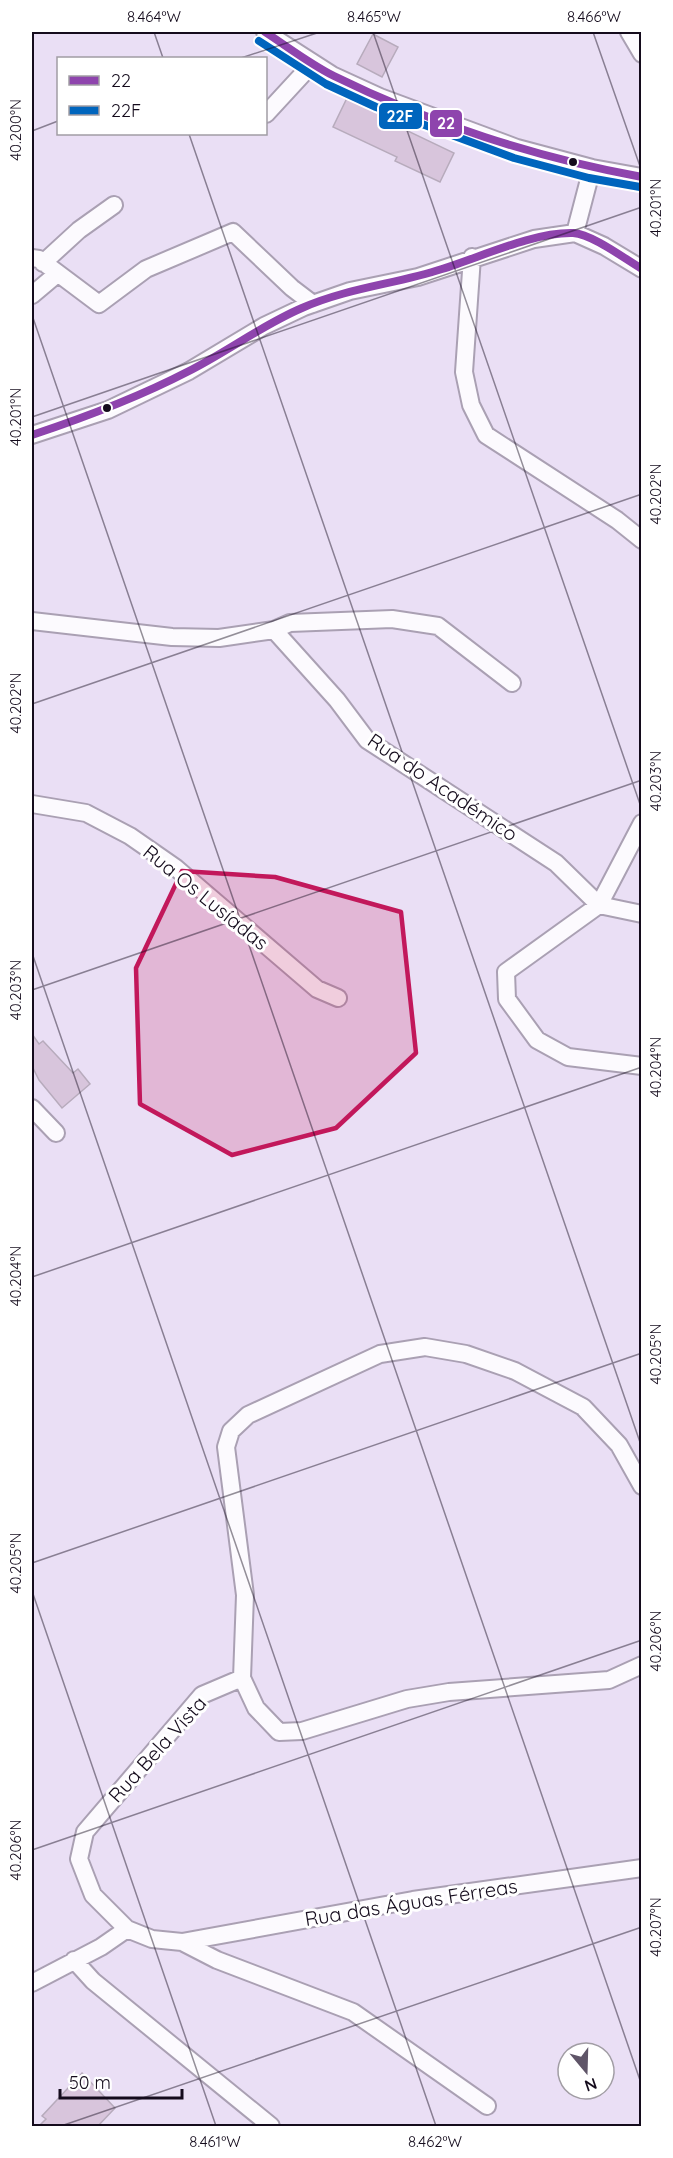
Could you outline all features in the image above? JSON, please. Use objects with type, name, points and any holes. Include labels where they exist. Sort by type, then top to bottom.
[{"type":"street","points":[[265,32],[333,75],[380,97],[517,148],[591,168],[642,177]]},
{"type":"street","points":[[630,32],[642,54]]},
{"type":"street","points":[[267,113],[314,63]]},
{"type":"street","points":[[575,233],[591,168]]},
{"type":"street","points":[[114,205],[37,260],[99,304],[146,269],[233,232],[313,304]]},
{"type":"street","points":[[32,435],[108,410],[189,371],[264,326],[313,304],[350,291],[418,277],[472,257],[534,239],[575,233],[604,246],[642,269]]},
{"type":"street","points":[[472,257],[464,372],[471,405],[486,435],[617,520],[642,540]]},
{"type":"street","points":[[32,295],[57,274]]},
{"type":"street","points":[[32,621],[172,638],[219,638],[274,630],[290,623],[392,619],[438,626],[512,683]]},
{"type":"street","name":"Rua do Académico","points":[[274,630],[337,700],[367,740],[556,863],[599,905]]},
{"type":"street","name":"Rua Os Lusíadas","points":[[32,804],[86,813],[130,836],[176,868],[317,989],[338,998]]},
{"type":"street","points":[[642,823],[599,905],[506,972],[507,999],[537,1040],[568,1057],[642,1066]]},
{"type":"street","points":[[599,905],[642,914]]},
{"type":"street","points":[[32,1108],[56,1133]]},
{"type":"street","points":[[642,1486],[619,1445],[583,1407],[515,1371],[466,1354],[425,1347],[380,1354],[248,1415],[231,1431],[226,1447],[245,1595],[242,1678],[256,1707],[279,1732],[302,1731],[418,1697],[609,1680],[642,1665]]},
{"type":"street","name":"Rua Bela Vista","points":[[242,1678],[202,1695],[85,1832],[79,1859],[93,1895],[127,1929],[152,1938],[182,1942],[217,1960],[353,2012],[487,2106]]},
{"type":"street","name":"Rua das Águas Férreas","points":[[182,1942],[413,1900],[642,1868]]},
{"type":"street","points":[[32,1983],[101,1947],[127,1929]]},
{"type":"street","points":[[74,1960],[93,1981],[271,2127]]},
{"type":"highlighted area","points":[[182,871],[275,877],[401,912],[416,1053],[336,1128],[232,1155],[140,1104],[136,968]]},
{"type":"building","points":[[373,34],[398,47],[382,77],[357,64]]},
{"type":"building","points":[[347,98],[393,119],[391,123],[454,153],[440,182],[395,161],[397,157],[333,127]]},
{"type":"building","points":[[32,1034],[39,1044],[43,1041],[73,1073],[78,1069],[90,1084],[62,1108],[39,1080],[32,1066]]},
{"type":"building","points":[[82,2073],[115,2108],[97,2127],[38,2127],[46,2119],[42,2116]]},
{"type":"transit line","name":"22","points":[[265,32],[325,71],[370,93],[446,124],[563,160],[642,177]]},
{"type":"transit line","name":"22F","points":[[259,41],[326,84],[376,107],[514,158],[589,178],[640,187]]},
{"type":"transit line","name":"22","points":[[32,435],[130,399],[202,364],[273,322],[319,301],[425,274],[524,241],[557,234],[581,234],[599,242],[642,269]]}]
